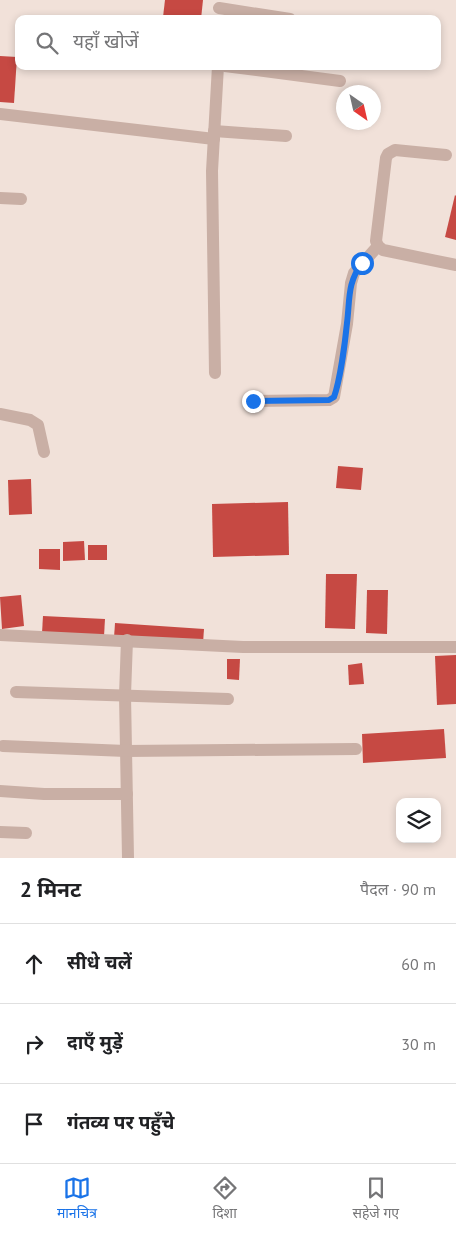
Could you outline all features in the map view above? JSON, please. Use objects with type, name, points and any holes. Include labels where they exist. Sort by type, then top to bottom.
[{"type":"street","points":[[219,9],[262,15]]},
{"type":"street","points":[[215,373],[212,170],[218,70]]},
{"type":"street","points":[[256,70],[340,81]]},
{"type":"street","points":[[0,114],[214,135],[286,136]]},
{"type":"street","points":[[446,156],[395,150],[388,154],[376,241],[383,250],[456,265]]},
{"type":"street","points":[[0,198],[21,199]]},
{"type":"street","points":[[253,401],[329,400],[334,397],[347,324],[351,283],[354,273],[378,246]]},
{"type":"street","points":[[0,414],[30,420],[38,425],[44,452]]},
{"type":"street","points":[[0,634],[243,647],[456,647]]},
{"type":"street","points":[[127,640],[125,695],[128,858]]},
{"type":"street","points":[[16,692],[228,699]]},
{"type":"street","points":[[3,746],[126,751],[356,749]]},
{"type":"street","points":[[0,791],[44,794],[127,794]]},
{"type":"street","points":[[0,832],[26,833]]},
{"type":"building","points":[[165,0],[203,0],[201,15],[163,15]]},
{"type":"building","points":[[0,56],[15,57],[14,103],[0,102]]},
{"type":"building","points":[[456,196],[456,240],[445,237]]},
{"type":"building","points":[[338,466],[363,468],[361,490],[336,488]]},
{"type":"building","points":[[31,479],[32,514],[9,515],[8,480]]},
{"type":"building","points":[[288,502],[289,555],[213,557],[212,504]]},
{"type":"building","points":[[84,541],[85,560],[63,561],[63,542]]},
{"type":"building","points":[[88,545],[107,545],[107,560],[88,560]]},
{"type":"building","points":[[39,549],[60,549],[60,570],[39,569]]},
{"type":"building","points":[[326,574],[357,574],[355,629],[325,628]]},
{"type":"building","points":[[367,590],[388,590],[387,634],[366,633]]},
{"type":"building","points":[[21,595],[24,626],[2,629],[0,597]]},
{"type":"building","points":[[43,616],[105,619],[104,636],[42,633]]},
{"type":"building","points":[[115,623],[204,629],[203,643],[114,638]]},
{"type":"building","points":[[456,655],[456,704],[437,705],[435,656]]},
{"type":"building","points":[[227,659],[240,659],[239,680],[227,679]]},
{"type":"building","points":[[362,663],[364,684],[349,685],[348,665]]},
{"type":"building","points":[[444,729],[446,758],[363,763],[362,734]]},
{"type":"route","points":[[253,401],[329,400],[334,397],[347,324],[351,283],[354,273],[362,263]]}]
